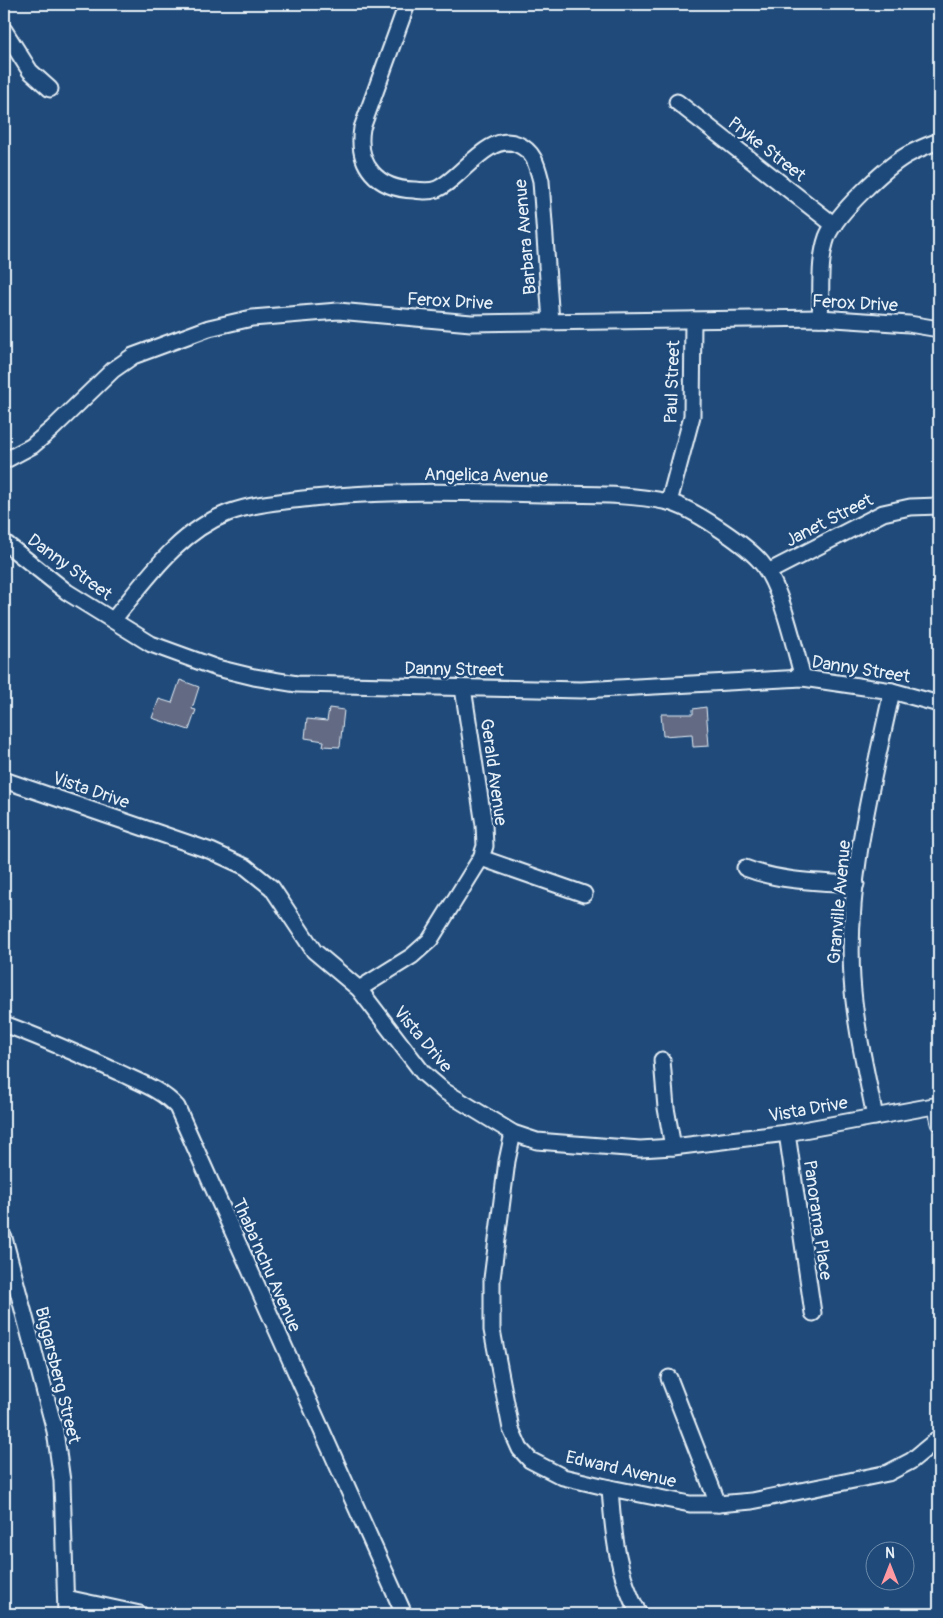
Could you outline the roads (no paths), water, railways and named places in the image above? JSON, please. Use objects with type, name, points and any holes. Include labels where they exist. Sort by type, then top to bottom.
[{"type":"street","name":"Barbara Avenue","points":[[407,4],[362,128],[360,144],[363,158],[371,173],[386,184],[404,190],[434,190],[446,185],[489,148],[511,142],[529,152],[536,162],[541,181],[551,322]]},
{"type":"street","points":[[4,30],[30,71],[50,89]]},
{"type":"street","name":"Pryke Street","points":[[677,102],[834,225]]},
{"type":"street","points":[[820,318],[824,248],[834,225],[853,202],[898,161],[920,148],[939,141]]},
{"type":"street","name":"Ferox Drive","points":[[4,461],[32,446],[112,370],[133,356],[229,322],[278,314],[330,311],[471,323],[820,318],[909,324],[939,329]]},
{"type":"street","name":"Paul Street","points":[[669,502],[692,416],[692,320]]},
{"type":"street","name":"Angelica Avenue","points":[[112,620],[180,543],[203,525],[228,513],[251,506],[326,497],[385,493],[572,495],[645,498],[669,502],[681,507],[716,528],[759,560],[768,572],[778,593],[803,678]]},
{"type":"street","name":"Janet Street","points":[[768,572],[877,515],[910,507],[939,506]]},
{"type":"street","name":"Danny Street","points":[[4,542],[46,577],[151,644],[170,652],[254,677],[297,684],[626,690],[803,678],[892,691],[939,704]]},
{"type":"street","name":"Gerald Avenue","points":[[359,989],[412,956],[430,940],[481,858],[485,846],[484,825],[463,688]]},
{"type":"street","name":"Granville Avenue","points":[[875,1117],[856,1018],[852,979],[852,946],[856,884],[869,793],[892,691]]},
{"type":"street","name":"Vista Drive","points":[[4,780],[211,851],[246,867],[272,888],[314,951],[359,989],[423,1072],[444,1091],[513,1134],[537,1141],[571,1144],[640,1149],[674,1148],[787,1133],[937,1106]]},
{"type":"street","points":[[481,858],[584,894]]},
{"type":"street","points":[[745,868],[770,877],[788,880],[856,884]]},
{"type":"street","name":"Thaba'nchu Avenue","points":[[4,1024],[54,1042],[152,1088],[168,1097],[177,1107],[404,1614]]},
{"type":"street","points":[[662,1060],[666,1108],[674,1148]]},
{"type":"street","points":[[937,1106],[939,1124]]},
{"type":"street","name":"Panorama Place","points":[[787,1133],[813,1313]]},
{"type":"street","name":"Edward Avenue","points":[[513,1134],[498,1230],[491,1304],[492,1330],[507,1415],[520,1449],[530,1460],[563,1477],[690,1504],[718,1504],[752,1501],[882,1475],[905,1465],[939,1438]]},
{"type":"street","name":"Biggarsberg Street","points":[[4,1238],[55,1431],[62,1481],[66,1614]]},
{"type":"street","points":[[669,1378],[718,1504]]},
{"type":"street","points":[[610,1488],[614,1541],[620,1567],[631,1599],[639,1614]]},
{"type":"street","points":[[66,1598],[140,1614]]}]
